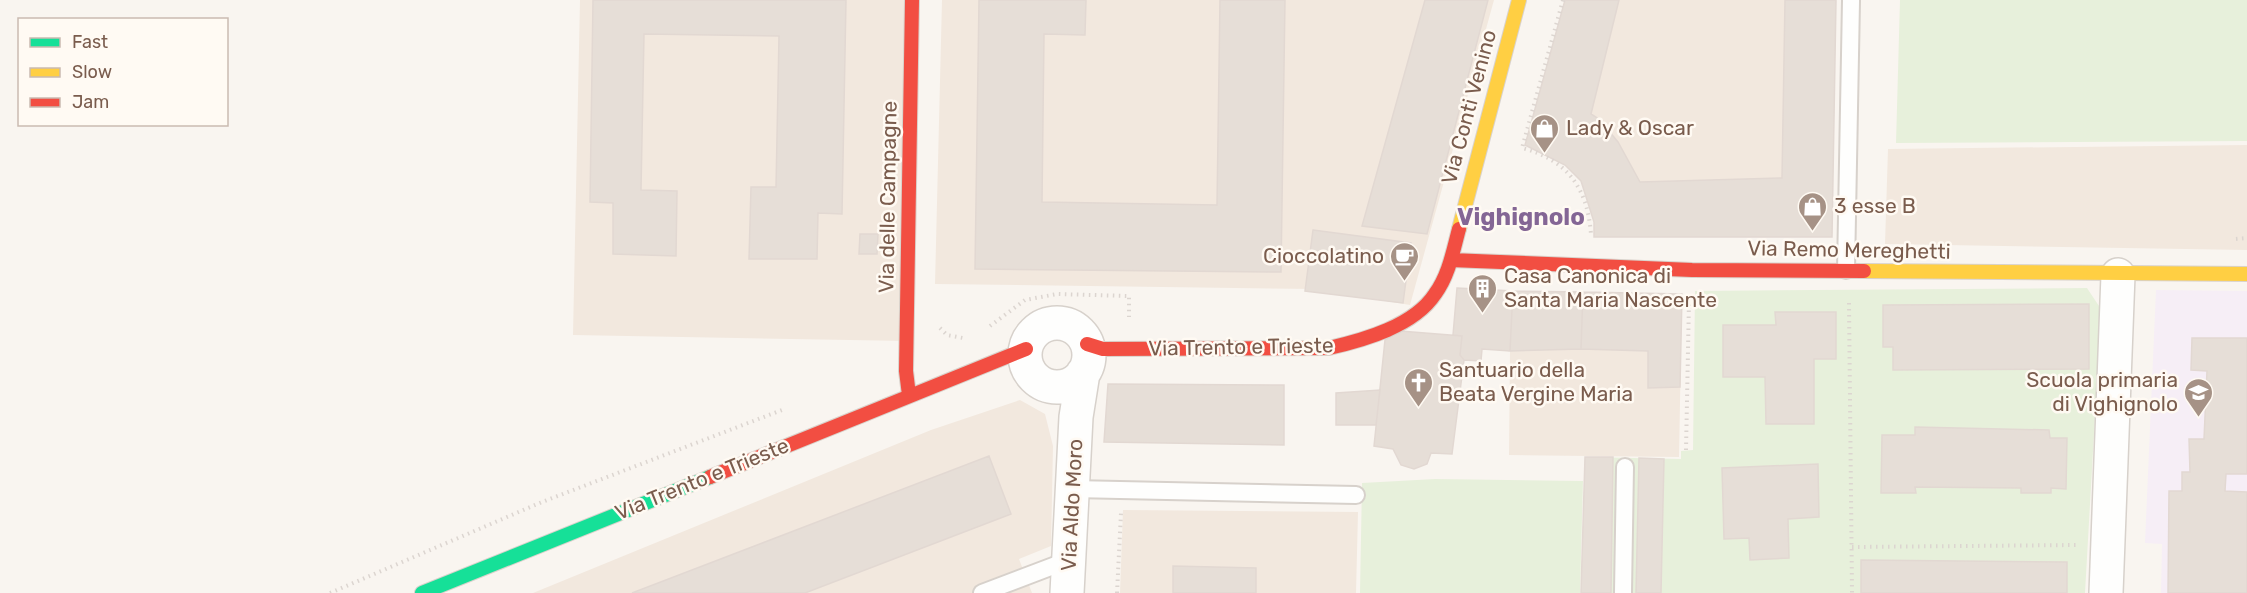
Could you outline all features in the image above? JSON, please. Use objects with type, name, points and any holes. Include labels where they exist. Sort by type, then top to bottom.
[{"type":"street","name":"Via delle Campagne","points":[[909,395],[906,371],[912,0]]},
{"type":"street","name":"Via Conti Venino","points":[[1451,260],[1519,0]]},
{"type":"street","name":"Via Trento e Trieste","points":[[1103,351],[1329,348],[1346,345],[1402,321],[1428,304],[1443,281],[1451,260]]},
{"type":"street","name":"Via Remo Mereghetti","points":[[1451,260],[1692,270],[1846,270],[2118,275],[2247,274]]},
{"type":"street","points":[[2106,593],[2118,275]]},
{"type":"street","points":[[1057,323],[1076,330],[1103,351],[1070,384],[1054,387],[1034,378],[1026,357],[1029,340],[1039,329],[1057,323]]},
{"type":"street","name":"Via Aldo Moro","points":[[1067,593],[1076,417],[1103,351]]},
{"type":"street","name":"Via Trento e Trieste","points":[[422,593],[909,395],[978,352],[1026,357]]},
{"type":"street","name":"Via Aldo Moro","points":[[1054,387],[1067,401],[1076,417]]},
{"type":"lane","points":[[1846,270],[1851,1]]},
{"type":"lane","points":[[1623,593],[1625,467]]},
{"type":"lane","points":[[1073,489],[1356,495]]},
{"type":"lane","points":[[982,593],[1069,560]]},
{"type":"path","points":[[1563,0],[1522,148],[1539,152],[1573,178],[1586,200],[1591,241]]},
{"type":"path","points":[[1686,450],[1692,270]]},
{"type":"path","points":[[1846,270],[1852,593]]},
{"type":"path","points":[[982,332],[1025,300],[1057,294],[1130,296],[1103,351]]},
{"type":"path","points":[[935,324],[947,334],[978,352]]},
{"type":"path","points":[[330,593],[542,502],[716,433],[793,406]]},
{"type":"path","points":[[1117,593],[1122,491]]},
{"type":"path","points":[[1852,547],[2087,545]]},
{"type":"shaded area","points":[[580,0],[915,0],[908,341],[573,335]]},
{"type":"shaded area","points":[[942,0],[1494,0],[1410,305],[1315,289],[935,284]]},
{"type":"shaded area","points":[[1565,0],[1836,0],[1832,237],[1594,237],[1594,222],[1581,181],[1565,165]]},
{"type":"shaded area","points":[[2247,145],[2247,250],[1885,244],[1888,149]]},
{"type":"shaded area","name":"Scuola primaria di Vighignolo","points":[[2156,290],[2247,291],[2247,593],[2161,593],[2162,544],[2145,543]]},
{"type":"shaded area","points":[[1682,294],[1679,457],[1509,455],[1510,351]]},
{"type":"shaded area","points":[[1020,400],[1045,414],[1053,446],[1051,546],[1019,559],[1032,593],[533,593],[931,430]]},
{"type":"shaded area","points":[[1123,510],[1358,512],[1356,593],[1120,593]]},
{"type":"green space","points":[[1900,0],[2247,0],[2247,141],[1896,143]]},
{"type":"green space","points":[[2087,288],[2101,309],[2085,593],[1581,593],[1585,457],[1681,459],[1681,451],[1693,450],[1695,291]]},
{"type":"green space","points":[[1435,479],[1583,481],[1580,593],[1360,593],[1362,483]]},
{"type":"building","points":[[593,0],[846,0],[842,214],[818,213],[817,259],[749,259],[751,187],[776,187],[779,36],[644,34],[641,190],[677,191],[676,256],[613,254],[613,203],[590,202]]},
{"type":"building","points":[[979,0],[1086,0],[1085,35],[1044,34],[1042,202],[1217,205],[1220,0],[1285,0],[1281,272],[975,269]]},
{"type":"building","points":[[1425,0],[1488,0],[1427,234],[1362,226]]},
{"type":"building","points":[[1565,0],[1619,0],[1591,114],[1599,119],[1618,142],[1640,182],[1782,178],[1785,0],[1836,0],[1832,237],[1594,237],[1594,222],[1581,181],[1565,165],[1525,145]]},
{"type":"building","points":[[1313,230],[1411,243],[1403,303],[1305,291]]},
{"type":"building","points":[[860,234],[878,234],[877,254],[859,254]]},
{"type":"building","name":"Casa Canonica di Santa Maria Nascente","points":[[1457,288],[1513,291],[1510,351],[1482,349],[1481,361],[1464,360],[1460,355],[1462,336],[1453,335]]},
{"type":"building","points":[[1513,291],[1583,292],[1581,349],[1510,351]]},
{"type":"building","points":[[1583,292],[1682,294],[1680,387],[1648,388],[1648,351],[1581,349]]},
{"type":"building","points":[[2089,304],[2089,369],[1893,370],[1893,347],[1883,347],[1883,305]]},
{"type":"building","points":[[1775,312],[1836,312],[1836,359],[1814,359],[1814,424],[1766,424],[1765,377],[1723,377],[1723,325],[1776,325]]},
{"type":"building","name":"Santuario della Beata Vergine Maria","points":[[1400,331],[1462,336],[1460,355],[1464,360],[1452,454],[1431,453],[1427,464],[1414,469],[1401,465],[1393,449],[1374,446],[1385,340]]},
{"type":"building","points":[[2192,338],[2247,338],[2247,474],[2226,474],[2225,491],[2247,492],[2247,593],[2168,593],[2169,491],[2182,491],[2182,472],[2190,472],[2189,439],[2204,439],[2207,371],[2191,370]]},
{"type":"building","points":[[1108,384],[1284,385],[1284,445],[1104,442]]},
{"type":"building","points":[[1380,390],[1376,425],[1336,425],[1336,393]]},
{"type":"building","points":[[1915,427],[2049,430],[2050,438],[2067,438],[2066,489],[2051,488],[2051,493],[2021,493],[2021,488],[1915,487],[1916,493],[1881,493],[1882,435],[1915,435]]},
{"type":"building","points":[[989,456],[1011,514],[805,593],[632,593]]},
{"type":"building","points":[[1585,457],[1613,457],[1611,593],[1581,593]]},
{"type":"building","points":[[1639,458],[1664,459],[1661,593],[1636,593]]},
{"type":"building","points":[[1818,464],[1819,517],[1788,519],[1789,558],[1750,560],[1749,538],[1724,539],[1722,468]]},
{"type":"building","points":[[1861,560],[2067,562],[2067,593],[1861,593]]},
{"type":"building","points":[[1173,566],[1256,568],[1256,593],[1173,593]]},
{"type":"traffic: fast","points":[[422,593],[710,477]]},
{"type":"traffic: slow","points":[[1459,229],[1519,0]]},
{"type":"traffic: slow","points":[[1864,271],[2247,274]]},
{"type":"traffic: jam","points":[[909,395],[906,371],[912,0]]},
{"type":"traffic: jam","points":[[1087,344],[1103,349],[1329,348],[1357,341],[1401,323],[1426,305],[1444,279],[1459,229]]},
{"type":"traffic: jam","points":[[1451,260],[1692,270],[1864,271]]},
{"type":"traffic: jam","points":[[710,477],[1026,349]]},
{"type":"place","name":"Lady & Oscar","points":[[1545,154]]},
{"type":"place","name":"3 esse B","points":[[1813,232]]},
{"type":"place","name":"Cioccolatino","points":[[1405,282]]},
{"type":"place","name":"Casa Canonica di Santa Maria Nascente","points":[[1483,314]]},
{"type":"place","name":"Santuario della Beata Vergine Maria","points":[[1418,408]]},
{"type":"place","name":"Scuola primaria di Vighignolo","points":[[2199,418]]},
{"type":"district","name":"Vighignolo","points":[[1521,217]]}]
